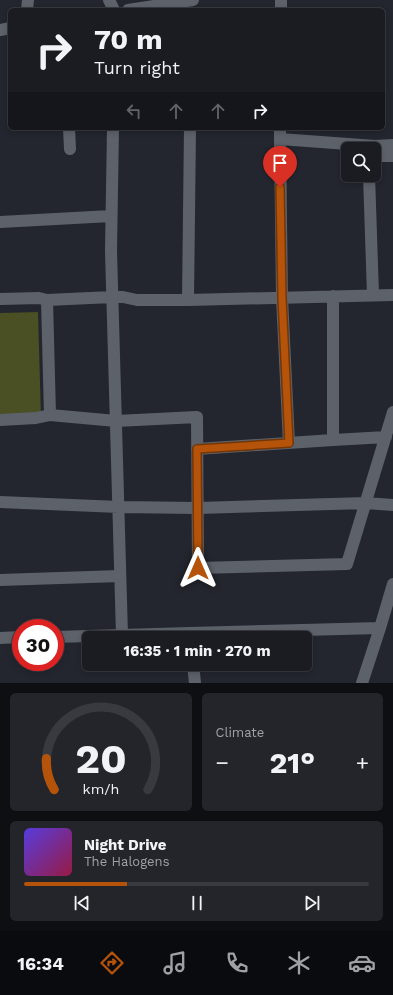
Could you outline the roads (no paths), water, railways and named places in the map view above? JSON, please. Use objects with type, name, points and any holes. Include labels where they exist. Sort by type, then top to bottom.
[{"type":"street","points":[[141,8],[192,0]]},
{"type":"street","points":[[69,130],[70,149]]},
{"type":"street","points":[[113,130],[111,216],[112,297],[122,631]]},
{"type":"street","points":[[188,300],[190,130]]},
{"type":"street","points":[[289,443],[282,298],[280,134],[375,146],[393,145]]},
{"type":"street","points":[[381,156],[393,156]]},
{"type":"street","points":[[370,182],[373,295]]},
{"type":"street","points":[[0,222],[111,216]]},
{"type":"street","points":[[0,299],[39,298],[46,300],[123,297],[137,300],[188,300],[393,295]]},
{"type":"street","points":[[333,296],[333,440]]},
{"type":"street","points":[[46,300],[50,415]]},
{"type":"street","points":[[0,420],[36,418],[50,415],[116,421],[197,417],[198,568],[347,564],[393,412]]},
{"type":"street","points":[[197,449],[386,437]]},
{"type":"street","points":[[0,502],[198,508],[366,503],[393,505]]},
{"type":"street","points":[[0,580],[120,576]]},
{"type":"street","points":[[362,683],[393,584]]},
{"type":"street","points":[[309,631],[380,628]]},
{"type":"street","points":[[64,637],[82,636]]},
{"type":"street","points":[[0,638],[12,637]]},
{"type":"street","points":[[194,671],[195,683]]}]
